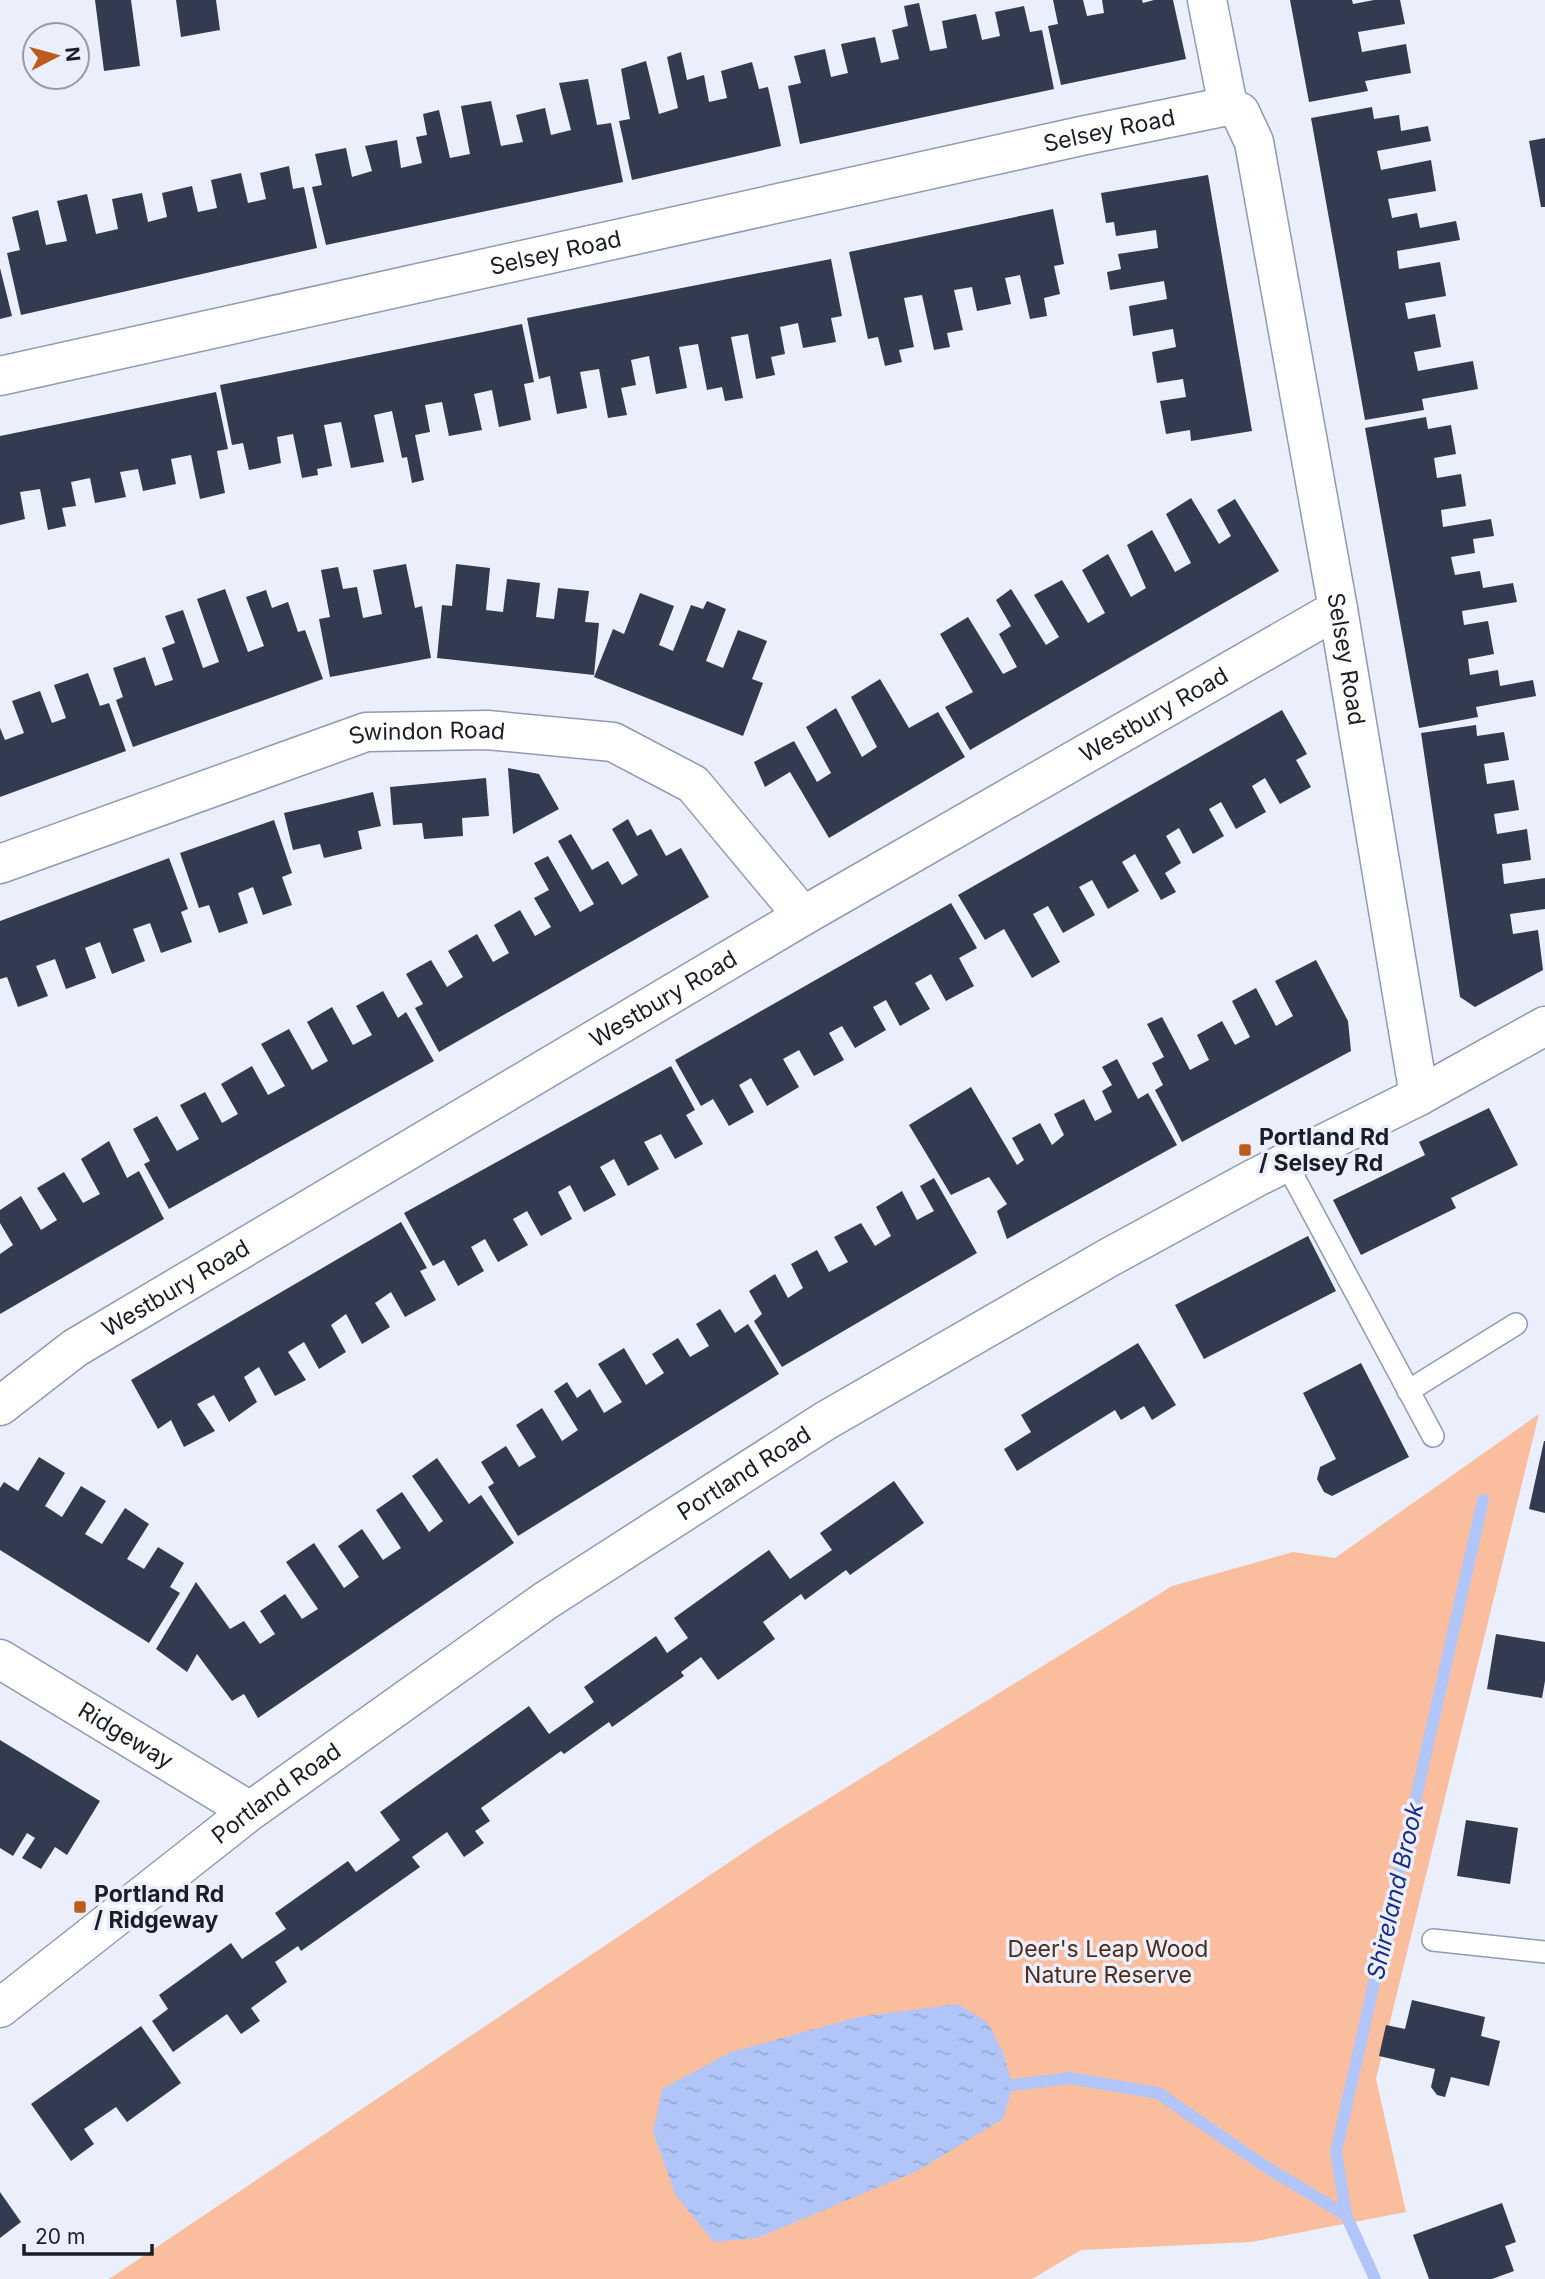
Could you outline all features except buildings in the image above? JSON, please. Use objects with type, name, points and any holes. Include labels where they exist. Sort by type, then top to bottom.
[{"type":"street","points":[[1207,0],[1228,106]]},
{"type":"street","name":"Selsey Road","points":[[0,376],[1081,136],[1228,106],[1240,112],[1254,142],[1338,610],[1419,1096]]},
{"type":"street","name":"Westbury Road","points":[[0,1406],[75,1348],[803,916],[1338,610]]},
{"type":"street","name":"Swindon Road","points":[[0,864],[366,732],[487,730],[613,742],[693,784],[803,916]]},
{"type":"street","name":"Portland Road","points":[[0,2008],[250,1811],[545,1601],[825,1421],[1108,1258],[1419,1096],[1545,1026]]},
{"type":"street","name":"Ridgeway","points":[[0,1659],[250,1811]]},
{"type":"lane","points":[[1286,1163],[1433,1436]]},
{"type":"lane","points":[[1408,1391],[1516,1324]]},
{"type":"lane","points":[[1433,1940],[1545,1952]]},
{"type":"green space","name":"Deer's Leap Wood Nature Reserve","points":[[1539,1414],[1376,2079],[1406,2212],[1251,2242],[1081,2250],[1032,2279],[109,2279],[768,1836],[1172,1586],[1293,1552],[1335,1558]]},
{"type":"water","points":[[958,2004],[988,2023],[1003,2053],[1013,2085],[1003,2119],[917,2171],[757,2238],[714,2242],[676,2196],[653,2132],[662,2089],[731,2052],[858,2017]]},
{"type":"waterway","name":"Shireland Brook","points":[[1375,2279],[1346,2215],[1336,2152],[1483,1500]]},
{"type":"waterway","points":[[1013,2085],[1069,2078],[1158,2093],[1269,2169],[1346,2215]]},
{"type":"place","name":"Portland Rd / Selsey Rd","points":[[1245,1150]]},
{"type":"place","name":"Portland Rd / Ridgeway","points":[[80,1907]]}]
